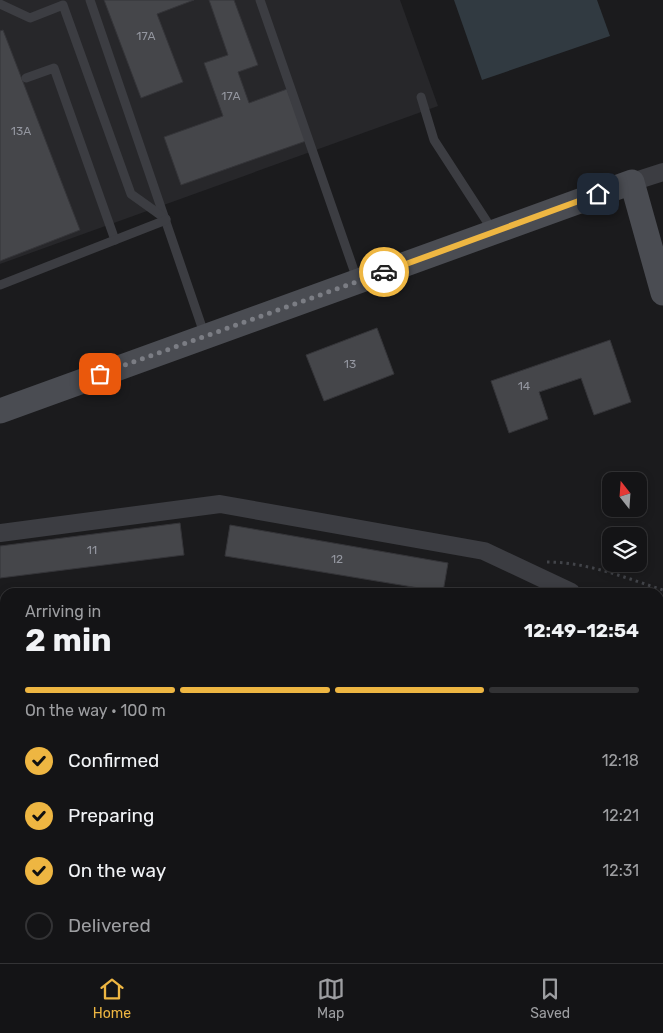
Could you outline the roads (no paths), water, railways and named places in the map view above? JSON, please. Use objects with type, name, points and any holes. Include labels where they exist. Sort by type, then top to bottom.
[{"type":"main road","points":[[0,411],[632,182],[663,293]]},
{"type":"street","points":[[632,182],[663,172]]},
{"type":"street","points":[[0,533],[220,504],[484,551],[555,588]]},
{"type":"lane","points":[[90,0],[205,336]]},
{"type":"lane","points":[[260,0],[358,281]]},
{"type":"lane","points":[[0,4],[30,18],[63,6],[131,194],[166,220]]},
{"type":"lane","points":[[26,78],[54,68],[115,240]]},
{"type":"lane","points":[[422,96],[434,140],[493,231]]},
{"type":"lane","points":[[0,285],[166,220]]}]
